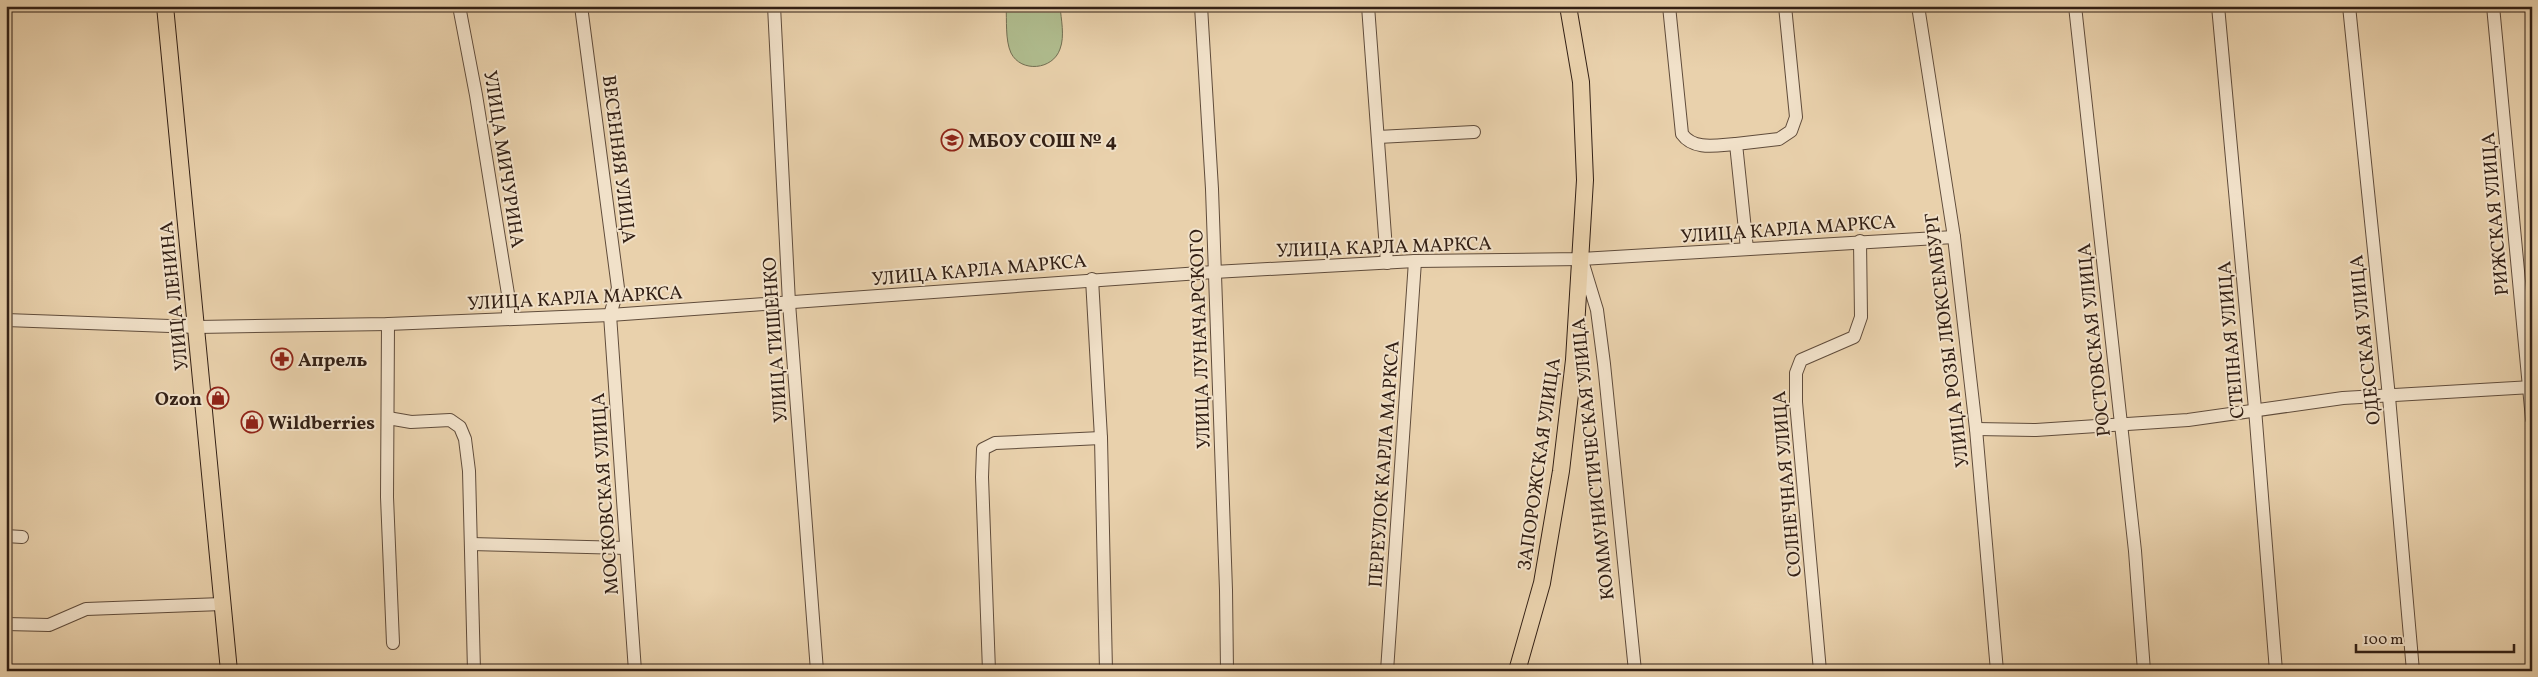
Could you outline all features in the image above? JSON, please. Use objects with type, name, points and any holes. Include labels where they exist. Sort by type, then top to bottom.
[{"type":"main road","name":"УЛИЦА ЛЕНИНА","points":[[165,6],[229,671]]},
{"type":"main road","name":"КОММУНИСТИЧЕСКАЯ УЛИЦА","points":[[1568,6],[1581,82],[1585,180],[1581,259]]},
{"type":"main road","name":"ЗАПОРОЖСКАЯ УЛИЦА","points":[[1517,671],[1542,583],[1561,471],[1574,360],[1581,259]]},
{"type":"street","name":"УЛИЦА МИЧУРИНА","points":[[459,6],[476,94],[508,294],[508,320]]},
{"type":"street","name":"ВЕСЕННЯЯ УЛИЦА","points":[[581,6],[618,288],[610,315]]},
{"type":"street","name":"УЛИЦА ТИЩЕНКО","points":[[774,6],[789,303],[817,671]]},
{"type":"street","name":"УЛИЦА ЛУНАЧАРСКОГО","points":[[1201,6],[1214,272],[1226,580],[1227,671]]},
{"type":"street","points":[[1368,6],[1387,263]]},
{"type":"street","points":[[1669,6],[1682,134],[1688,142],[1698,145],[1736,144],[1780,138],[1792,131],[1796,117],[1785,6]]},
{"type":"street","name":"УЛИЦА РОЗЫ ЛЮКСЕМБУРГ","points":[[1918,6],[1954,237],[1976,429],[1997,671]]},
{"type":"street","name":"РОСТОВСКАЯ УЛИЦА","points":[[2075,6],[2121,423],[2144,671]]},
{"type":"street","name":"СТЕПНАЯ УЛИЦА","points":[[2218,6],[2255,409],[2276,671]]},
{"type":"street","name":"ОДЕССКАЯ УЛИЦА","points":[[2349,6],[2389,397],[2413,671]]},
{"type":"street","name":"РИЖСКАЯ УЛИЦА","points":[[2493,6],[2532,419]]},
{"type":"street","points":[[1378,137],[1474,132]]},
{"type":"street","points":[[1736,144],[1747,249]]},
{"type":"street","name":"УЛИЦА КАРЛА МАРКСА","points":[[6,320],[197,327],[508,320],[789,303],[1092,279],[1415,261],[1581,259],[1860,241],[1954,237]]},
{"type":"street","name":"СОЛНЕЧНАЯ УЛИЦА","points":[[1820,671],[1796,402],[1796,373],[1802,360],[1854,337],[1861,318],[1860,241]]},
{"type":"street","name":"КОММУНИСТИЧЕСКАЯ УЛИЦА","points":[[1581,259],[1597,310],[1602,346],[1635,671]]},
{"type":"street","name":"ПЕРЕУЛОК КАРЛА МАРКСА","points":[[1387,671],[1415,261]]},
{"type":"street","points":[[1092,279],[1100,438],[1106,671]]},
{"type":"street","name":"МОСКОВСКАЯ УЛИЦА","points":[[610,315],[635,671]]},
{"type":"street","points":[[388,324],[387,497],[392,643]]},
{"type":"street","points":[[1976,429],[2036,430],[2188,420],[2343,398],[2389,397],[2530,387]]},
{"type":"street","points":[[388,418],[411,422],[450,420],[460,427],[465,439],[469,471],[474,671]]},
{"type":"street","points":[[990,671],[982,477],[983,449],[996,443],[1100,438]]},
{"type":"street","points":[[6,536],[22,538]]},
{"type":"street","points":[[471,544],[626,548]]},
{"type":"street","points":[[6,624],[49,625],[86,609],[222,604]]},
{"type":"green space","points":[[1006,6],[1060,6],[1062,39],[1060,49],[1051,61],[1044,65],[1029,66],[1022,64],[1011,53],[1008,42]]},
{"type":"place","name":"МБОУ СОШ № 4","points":[[952,140]]},
{"type":"place","name":"Апрель","points":[[282,359]]},
{"type":"place","name":"Ozon","points":[[218,398]]},
{"type":"place","name":"Wildberries","points":[[252,422]]}]
